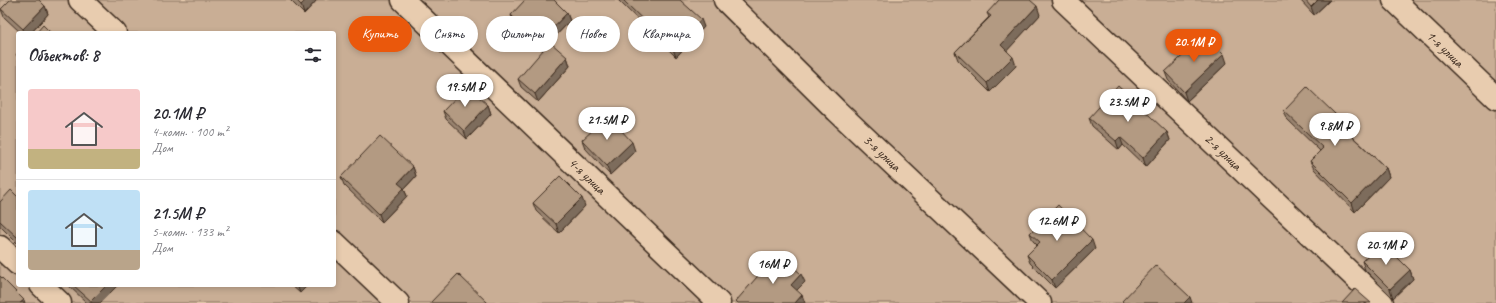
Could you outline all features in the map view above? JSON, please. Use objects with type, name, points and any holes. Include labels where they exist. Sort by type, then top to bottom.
[{"type":"lane","points":[[80,0],[113,31]]},
{"type":"lane","name":"4-я улица","points":[[403,0],[719,303]]},
{"type":"lane","name":"3-я улица","points":[[725,0],[838,111],[1040,303]]},
{"type":"lane","name":"2-я улица","points":[[1063,0],[1382,303]]},
{"type":"lane","name":"1-я улица","points":[[1394,0],[1496,98]]},
{"type":"lane","points":[[336,244],[398,303]]},
{"type":"lane","points":[[0,247],[16,262]]},
{"type":"lane","points":[[43,287],[60,303]]},
{"type":"shaded area","points":[[0,0],[1496,0],[1496,303],[0,303]]},
{"type":"building","points":[[10,0],[39,0],[45,6],[23,29],[1,9]]},
{"type":"building","points":[[296,0],[306,0],[301,5]]},
{"type":"building","points":[[525,0],[554,0],[567,13],[558,22],[558,16],[511,15]]},
{"type":"building","points":[[623,0],[680,0],[698,16],[639,16]]},
{"type":"building","points":[[999,0],[1030,0],[1037,6],[1001,45],[1013,57],[987,83],[955,52],[991,16],[987,13]]},
{"type":"building","points":[[1305,0],[1318,0],[1311,7]]},
{"type":"building","points":[[43,25],[49,31],[38,31]]},
{"type":"building","points":[[1205,35],[1224,54],[1184,92],[1165,72]]},
{"type":"building","points":[[558,49],[567,57],[535,94],[518,79],[541,52],[558,52]]},
{"type":"building","points":[[467,86],[488,105],[464,131],[443,111]]},
{"type":"building","points":[[1118,86],[1167,132],[1143,158],[1120,137],[1116,141],[1089,118]]},
{"type":"building","points":[[1307,87],[1335,114],[1332,118],[1386,168],[1352,203],[1310,161],[1323,148],[1284,111]]},
{"type":"building","points":[[608,116],[632,142],[607,166],[582,140]]},
{"type":"building","points":[[380,136],[413,167],[398,183],[404,188],[379,214],[341,177]]},
{"type":"building","points":[[560,176],[582,198],[556,224],[533,203]]},
{"type":"building","points":[[11,190],[16,195],[16,236],[0,221],[0,202]]},
{"type":"building","points":[[1058,205],[1092,240],[1052,280],[1027,255],[1040,242],[1030,233]]},
{"type":"building","points":[[1382,242],[1410,270],[1390,289],[1362,261]]},
{"type":"building","points":[[778,253],[801,274],[791,285],[802,295],[795,303],[738,303],[736,301]]},
{"type":"building","points":[[1156,265],[1190,297],[1184,303],[1124,303],[1122,301]]},
{"type":"building","points":[[458,274],[488,303],[430,303]]},
{"type":"building","points":[[0,276],[24,300],[20,303],[0,303]]},
{"type":"building","points":[[75,287],[105,287],[91,301]]},
{"type":"building","points":[[1355,289],[1371,303],[1342,303]]}]
